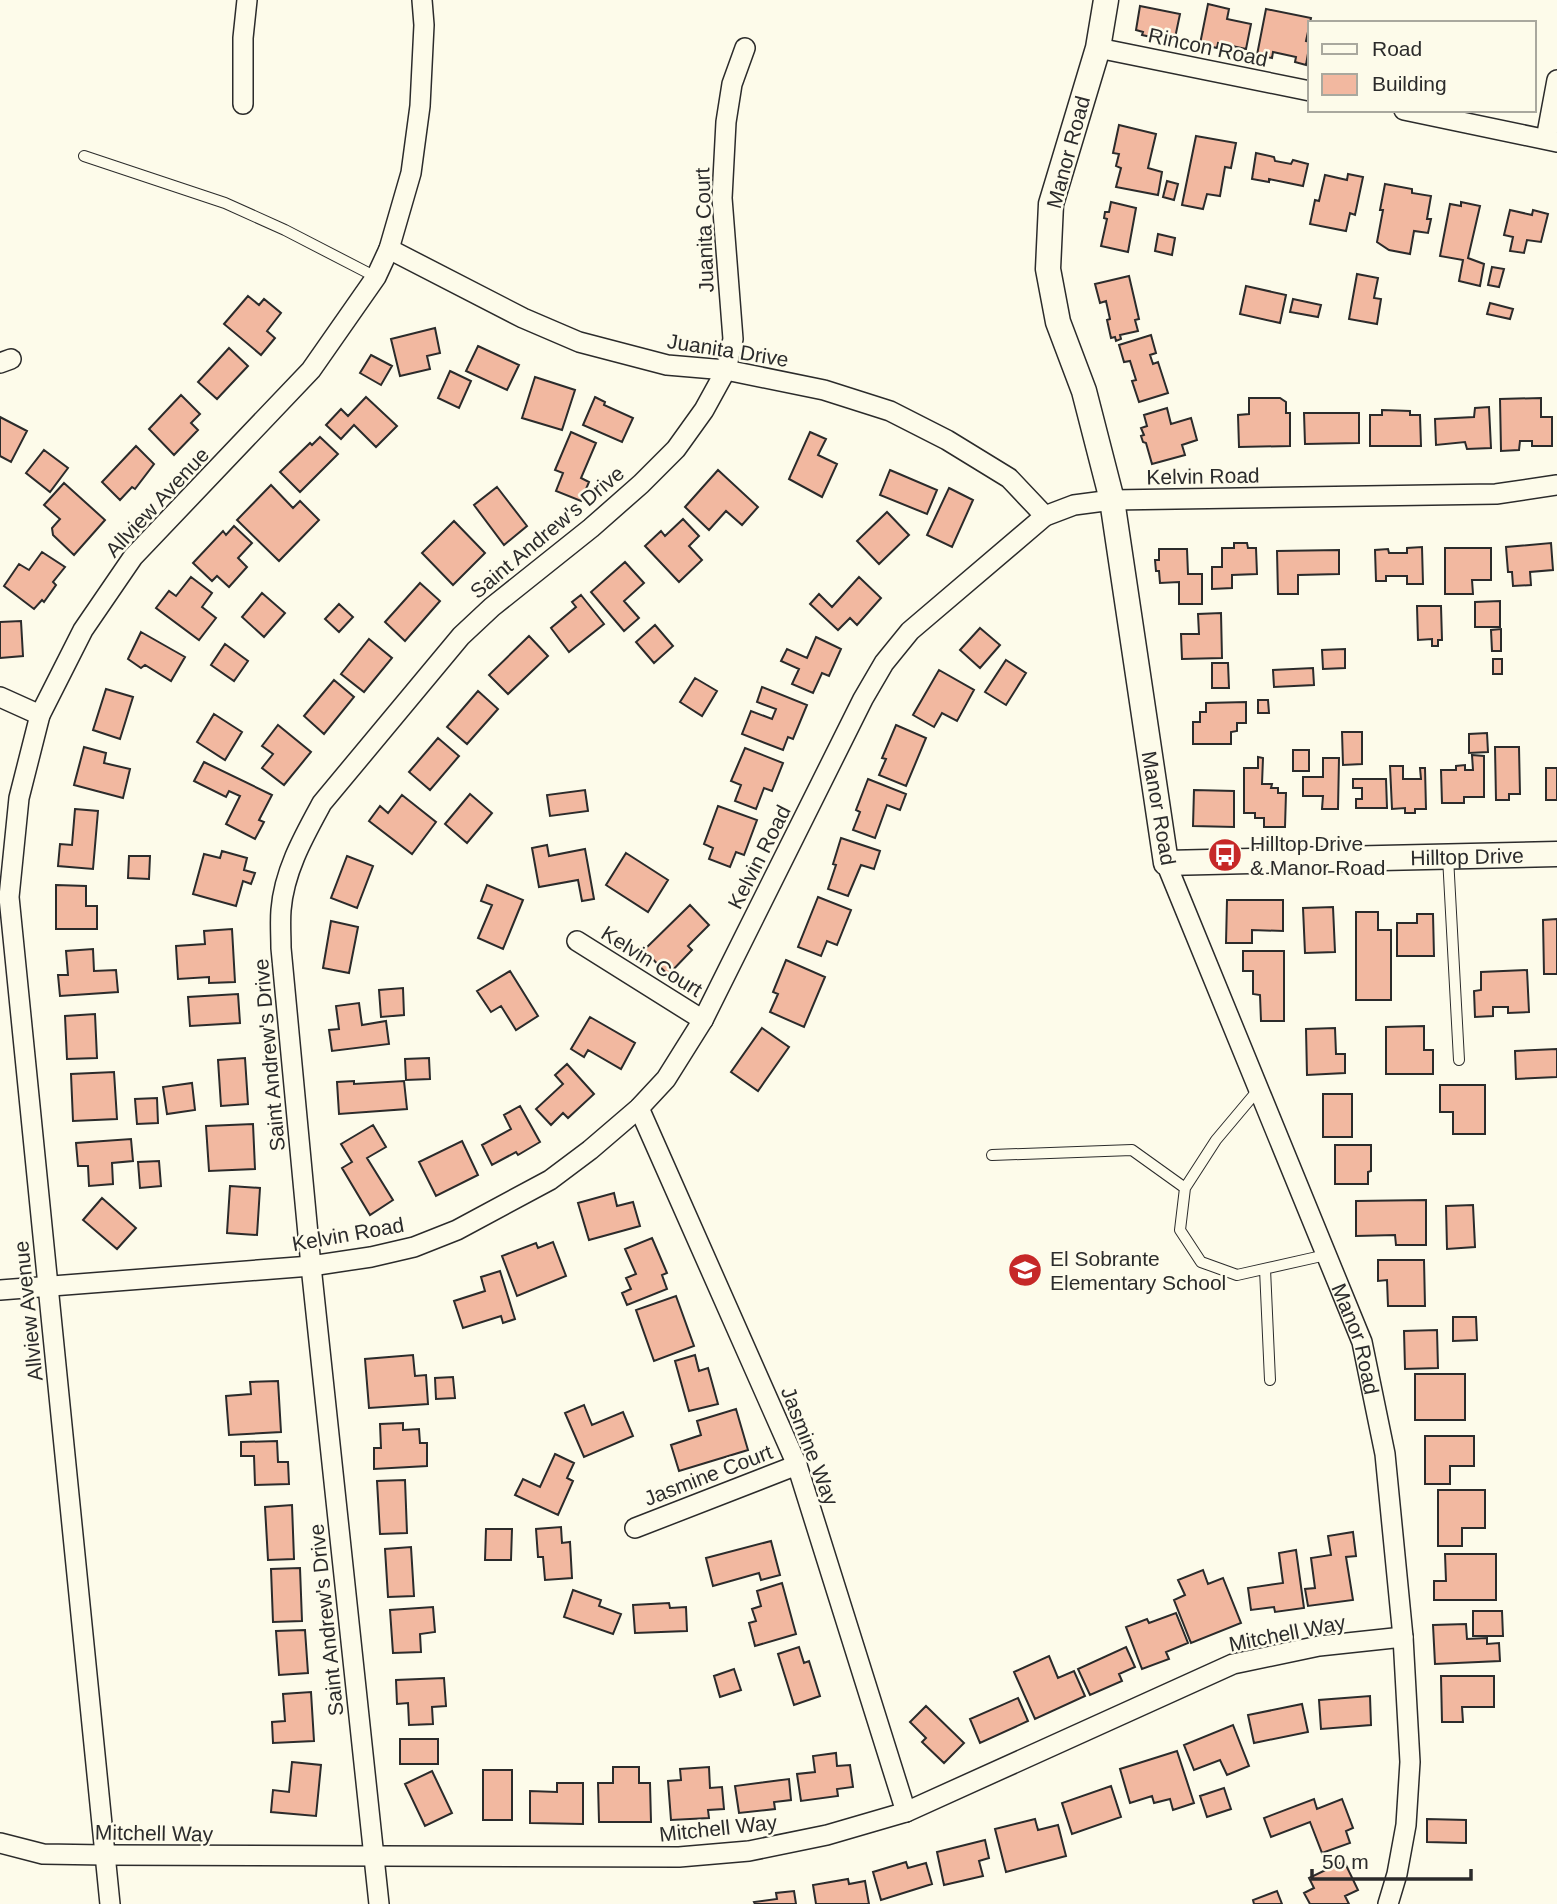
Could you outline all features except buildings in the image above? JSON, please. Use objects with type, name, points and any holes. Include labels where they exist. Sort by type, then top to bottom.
[{"type":"street","points":[[243,104],[243,38],[247,0]]},
{"type":"street","name":"Allview Avenue","points":[[110,1904],[9,897],[19,798],[40,715],[82,630],[133,557],[312,370],[376,277],[388,249],[411,173],[424,25],[422,0]]},
{"type":"street","name":"Manor Road","points":[[1106,0],[1098,48],[1051,204],[1048,269],[1058,322],[1084,391],[1111,500],[1166,863],[1362,1342],[1385,1454],[1403,1637],[1410,1762],[1406,1825],[1397,1874],[1388,1904]]},
{"type":"street","name":"Juanita Court","points":[[726,370],[733,340],[722,198],[726,122],[732,84],[745,48]]},
{"type":"street","name":"Rincon Road","points":[[1098,48],[1308,91]]},
{"type":"street","points":[[1414,112],[1552,140],[1557,80]]},
{"type":"street","name":"Juanita Drive","points":[[388,249],[523,318],[579,342],[667,365],[726,370],[824,390],[890,411],[947,440],[1009,478],[1045,516]]},
{"type":"street","name":"Saint Andrew's Drive","points":[[379,1904],[311,1266],[281,948],[281,909],[287,876],[322,803],[461,636],[492,607],[591,528],[676,449],[704,410],[726,370]]},
{"type":"street","name":"Kelvin Road","points":[[0,1290],[48,1284],[311,1266],[371,1258],[414,1247],[457,1230],[550,1180],[639,1108],[666,1079],[703,1020],[884,663],[910,631],[1045,516],[1074,505],[1111,500],[1496,494],[1557,485]]},
{"type":"street","points":[[0,697],[40,715]]},
{"type":"street","name":"Hilltop Drive","points":[[1166,863],[1557,854]]},
{"type":"street","name":"Kelvin Court","points":[[577,941],[703,1020]]},
{"type":"street","name":"Jasmine Way","points":[[639,1108],[797,1465],[906,1812]]},
{"type":"street","name":"Jasmine Court","points":[[635,1528],[797,1465]]},
{"type":"street","name":"Mitchell Way","points":[[0,1843],[43,1854],[374,1858],[679,1857],[749,1851],[828,1835],[906,1812],[1233,1664],[1319,1646],[1403,1637]]},
{"type":"lane","points":[[84,156],[225,202],[376,277]]},
{"type":"lane","points":[[1448,856],[1459,1060]]},
{"type":"lane","points":[[1259,1090],[1216,1140],[1185,1188],[1180,1230],[1201,1262],[1237,1275],[1326,1255]]},
{"type":"lane","points":[[992,1154],[1132,1150],[1185,1188]]},
{"type":"lane","points":[[1265,1269],[1270,1380]]},
{"type":"place","name":"Hilltop Drive & Manor Road","points":[[1225,855]]},
{"type":"place","name":"El Sobrante Elementary School","points":[[1025,1270]]}]
